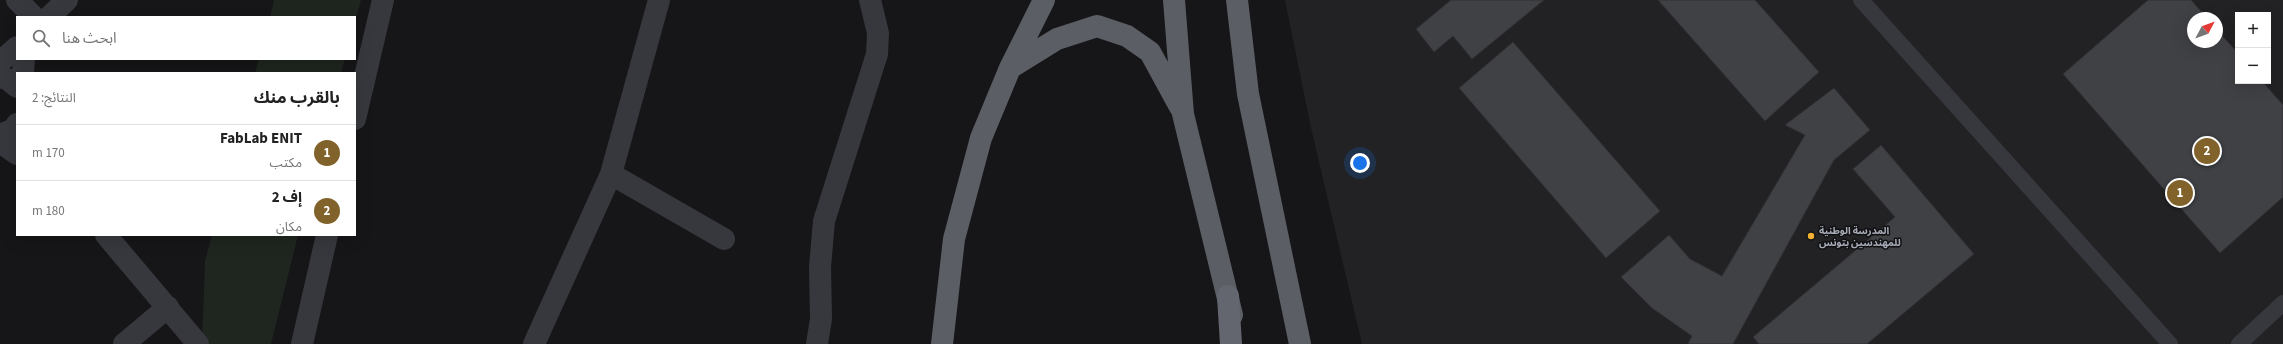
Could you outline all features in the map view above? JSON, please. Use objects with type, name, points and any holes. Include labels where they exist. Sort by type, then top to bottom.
[{"type":"highway","points":[[942,344],[954,239],[981,138],[1010,68],[1044,0]]},
{"type":"highway","points":[[1174,0],[1183,114],[1239,344]]},
{"type":"highway","points":[[1236,0],[1248,94],[1300,344]]},
{"type":"highway","points":[[1010,68],[1057,39],[1097,26],[1127,36],[1150,52],[1183,114]]},
{"type":"highway","points":[[1228,296],[1231,344]]},
{"type":"street","points":[[17,0],[33,16]]},
{"type":"street","points":[[49,16],[67,0]]},
{"type":"street","points":[[356,115],[383,0]]},
{"type":"street","points":[[534,344],[611,174],[659,0]]},
{"type":"street","points":[[817,344],[821,319],[820,267],[824,221],[877,54],[878,34],[870,0]]},
{"type":"street","points":[[0,62],[16,48]]},
{"type":"street","points":[[23,72],[24,60]]},
{"type":"street","points":[[0,77],[7,78],[16,86]]},
{"type":"street","points":[[0,135],[14,129],[16,126]]},
{"type":"street","points":[[0,142],[16,153]]},
{"type":"street","points":[[611,174],[724,239]]},
{"type":"street","points":[[107,236],[198,344]]},
{"type":"street","points":[[302,344],[327,236]]},
{"type":"street","points":[[124,344],[168,307]]},
{"type":"lane","points":[[1861,0],[2170,344]]},
{"type":"lane","points":[[2239,344],[2283,303]]},
{"type":"shaded area","points":[[274,0],[361,0],[356,18],[356,16],[270,16]]},
{"type":"shaded area","name":"المدرسة الوطنية للمهندسين بتونس","points":[[1285,0],[2283,0],[2283,344],[1362,344],[1311,128]]},
{"type":"shaded area","points":[[259,60],[345,60],[341,72],[255,72]]},
{"type":"shaded area","points":[[212,236],[298,236],[271,344],[202,344],[205,261]]},
{"type":"building","points":[[1451,0],[1544,0],[1472,59],[1453,36],[1434,52],[1416,29]]},
{"type":"building","points":[[1658,0],[1755,0],[1819,72],[1765,121]]},
{"type":"building","points":[[2148,0],[2191,0],[2202,12],[2187,12],[2187,48],[2223,48],[2223,37],[2235,50],[2235,84],[2265,84],[2283,105],[2283,197],[2220,253],[2063,74]]},
{"type":"building","points":[[1513,42],[1660,211],[1606,258],[1459,88]]},
{"type":"building","points":[[1834,88],[1870,130],[1834,160],[1733,344],[1688,344],[1692,336],[1652,308],[1621,277],[1669,235],[1690,259],[1722,276],[1805,135],[1785,125]]},
{"type":"building","points":[[1881,145],[1974,254],[1867,344],[1759,344],[1753,337],[1895,217],[1853,169]]},
{"type":"place","name":"إف 2","points":[[2207,151]]},
{"type":"place","name":"FabLab ENIT","points":[[2180,193]]},
{"type":"place","name":"المدرسة الوطنية للمهندسين بتونس","points":[[1811,236]]}]
